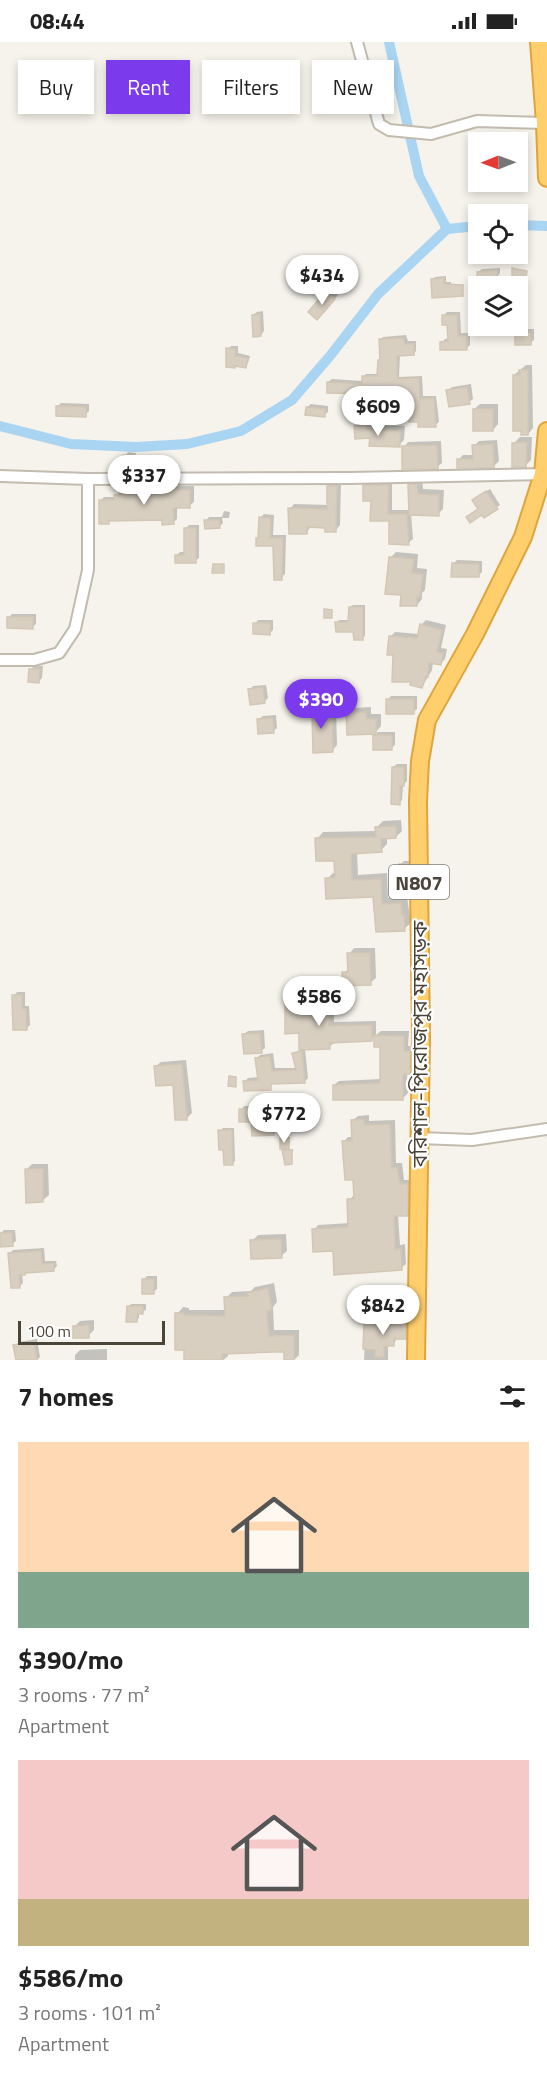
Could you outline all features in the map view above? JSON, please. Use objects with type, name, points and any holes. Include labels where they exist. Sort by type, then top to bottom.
[{"type":"highway","points":[[539,42],[547,178]]},
{"type":"highway","name":"বরিশাল-পিরোজপুর মহাসড়ক","points":[[416,1360],[421,1038],[418,801],[420,760],[427,720],[475,634],[523,537],[545,474],[547,431]]},
{"type":"street","points":[[357,42],[379,124],[389,130],[431,134],[477,121],[545,123]]},
{"type":"street","points":[[0,476],[88,479],[350,478],[545,474]]},
{"type":"street","points":[[0,660],[34,660],[59,653],[75,629],[88,570],[88,479]]},
{"type":"street","points":[[419,1138],[472,1140],[547,1129]]},
{"type":"building","points":[[512,268],[527,271],[526,276],[512,276]]},
{"type":"building","points":[[497,270],[497,276],[477,276],[477,272]]},
{"type":"building","points":[[444,278],[444,284],[463,285],[463,296],[432,298],[431,279]]},
{"type":"building","points":[[326,291],[335,299],[317,320],[308,312]]},
{"type":"building","points":[[260,314],[261,336],[253,337],[252,315]]},
{"type":"building","points":[[442,315],[457,315],[458,336],[467,335],[467,350],[440,350],[440,342],[448,341],[447,325],[442,325]]},
{"type":"building","points":[[528,332],[531,332],[531,345],[515,345],[515,336],[528,336]]},
{"type":"building","points":[[403,338],[405,344],[414,344],[414,355],[397,356],[397,379],[419,378],[420,399],[434,398],[436,427],[418,427],[418,422],[409,422],[409,412],[373,413],[373,394],[327,393],[327,382],[362,384],[362,376],[377,376],[378,360],[380,360],[379,339]]},
{"type":"building","points":[[226,348],[236,349],[235,356],[248,358],[246,368],[226,367]]},
{"type":"building","points":[[519,370],[528,370],[528,435],[521,435],[521,431],[513,431],[513,375],[520,375]]},
{"type":"building","points":[[467,387],[470,404],[449,407],[446,390]]},
{"type":"building","points":[[56,406],[86,407],[86,417],[56,416]]},
{"type":"building","points":[[306,407],[325,409],[325,417],[305,415]]},
{"type":"building","points":[[473,409],[493,409],[493,431],[473,431]]},
{"type":"building","points":[[366,425],[366,430],[400,431],[400,447],[369,446],[370,438],[355,439],[354,426]]},
{"type":"building","points":[[527,442],[526,467],[512,467],[512,443]]},
{"type":"building","points":[[493,444],[494,468],[457,468],[457,459],[473,459],[472,445]]},
{"type":"building","points":[[437,445],[438,469],[402,469],[402,446]]},
{"type":"building","points":[[123,455],[133,456],[132,461],[157,460],[158,471],[122,469]]},
{"type":"building","points":[[408,484],[417,484],[418,494],[439,495],[439,516],[409,515]]},
{"type":"building","points":[[363,485],[389,485],[388,514],[407,514],[409,545],[389,544],[389,521],[370,521],[371,501],[363,501]]},
{"type":"building","points":[[160,486],[168,486],[168,489],[173,488],[173,490],[190,490],[190,508],[173,508],[174,524],[162,525],[162,520],[109,521],[109,524],[99,524],[99,500],[114,500],[114,495],[161,492]]},
{"type":"building","points":[[327,486],[337,486],[336,532],[325,532],[325,528],[307,527],[307,534],[289,534],[288,508],[327,509]]},
{"type":"building","points":[[486,491],[498,509],[470,523],[466,517],[478,509],[472,500]]},
{"type":"building","points":[[259,517],[271,518],[270,538],[283,538],[282,580],[274,580],[273,546],[256,546]]},
{"type":"building","points":[[204,520],[219,520],[220,528],[205,529]]},
{"type":"building","points":[[184,528],[196,528],[196,563],[175,563],[175,555],[184,555]]},
{"type":"building","points":[[389,557],[414,559],[412,573],[423,574],[417,606],[400,606],[401,595],[385,594]]},
{"type":"building","points":[[452,563],[479,564],[479,577],[451,577]]},
{"type":"building","points":[[213,564],[224,564],[224,573],[212,573]]},
{"type":"building","points":[[349,607],[363,607],[363,640],[354,640],[353,632],[336,632],[335,622],[348,622]]},
{"type":"building","points":[[324,609],[332,610],[332,618],[324,618]]},
{"type":"building","points":[[7,617],[33,617],[33,629],[7,628]]},
{"type":"building","points":[[253,623],[270,623],[270,635],[253,634]]},
{"type":"building","points":[[420,624],[442,630],[437,652],[443,653],[441,665],[429,663],[428,677],[426,676],[422,688],[410,685],[411,682],[392,682],[393,655],[387,655],[389,636],[417,638]]},
{"type":"building","points":[[29,669],[40,669],[39,683],[28,682]]},
{"type":"building","points":[[263,687],[265,703],[250,705],[248,689]]},
{"type":"building","points":[[386,699],[414,699],[414,714],[386,714]]},
{"type":"building","points":[[307,703],[320,703],[321,715],[332,715],[333,752],[313,753],[312,713],[308,713]]},
{"type":"building","points":[[366,712],[366,719],[376,719],[376,734],[347,735],[346,713]]},
{"type":"building","points":[[273,718],[274,733],[258,734],[257,719]]},
{"type":"building","points":[[373,735],[392,735],[392,750],[373,750]]},
{"type":"building","points":[[392,767],[404,767],[404,786],[400,786],[400,805],[391,804]]},
{"type":"building","points":[[396,826],[396,838],[381,839],[382,852],[351,854],[352,880],[381,879],[382,904],[401,903],[405,931],[376,932],[373,897],[326,899],[325,878],[335,878],[334,861],[316,861],[315,838],[376,837],[375,827]]},
{"type":"building","points":[[399,864],[408,864],[409,888],[400,889]]},
{"type":"building","points":[[347,953],[370,953],[371,985],[342,986],[342,972],[348,972]]},
{"type":"building","points":[[12,995],[22,995],[22,1009],[26,1009],[27,1030],[13,1030]]},
{"type":"building","points":[[309,997],[310,1014],[329,1014],[329,1026],[372,1025],[372,1041],[330,1043],[330,1049],[299,1050],[299,1033],[285,1034],[285,998]]},
{"type":"building","points":[[260,1033],[262,1053],[244,1054],[242,1034]]},
{"type":"building","points":[[374,1035],[404,1036],[404,1051],[410,1051],[410,1074],[403,1074],[403,1100],[333,1100],[333,1085],[380,1083],[380,1047],[374,1047]]},
{"type":"building","points":[[302,1051],[305,1083],[271,1084],[271,1090],[244,1091],[243,1081],[258,1080],[255,1058],[270,1056],[272,1071],[296,1070],[292,1053]]},
{"type":"building","points":[[182,1064],[187,1120],[175,1120],[173,1085],[156,1086],[154,1066]]},
{"type":"building","points":[[229,1076],[236,1077],[236,1087],[228,1086]]},
{"type":"building","points":[[274,1106],[274,1135],[252,1136],[251,1122],[239,1122],[239,1109]]},
{"type":"building","points":[[364,1119],[364,1125],[390,1124],[392,1168],[397,1167],[400,1184],[408,1184],[408,1216],[394,1216],[395,1249],[401,1249],[402,1270],[334,1275],[333,1251],[313,1252],[312,1229],[348,1227],[347,1199],[354,1199],[353,1180],[345,1180],[342,1141],[352,1141],[351,1120]]},
{"type":"building","points":[[218,1130],[232,1130],[233,1165],[224,1165],[223,1150],[219,1150]]},
{"type":"building","points":[[280,1138],[289,1138],[289,1149],[280,1149]]},
{"type":"building","points":[[282,1150],[292,1150],[292,1164],[285,1165]]},
{"type":"building","points":[[25,1169],[43,1169],[43,1202],[26,1203]]},
{"type":"building","points":[[12,1232],[13,1246],[0,1247],[0,1233]]},
{"type":"building","points":[[281,1239],[282,1258],[251,1259],[250,1240]]},
{"type":"building","points":[[41,1251],[42,1264],[54,1263],[54,1271],[19,1275],[20,1288],[11,1288],[8,1253]]},
{"type":"building","points":[[142,1279],[154,1279],[154,1294],[142,1294]]},
{"type":"building","points":[[268,1288],[272,1310],[267,1311],[269,1336],[294,1335],[294,1360],[284,1360],[284,1352],[272,1352],[222,1354],[222,1360],[184,1360],[184,1350],[175,1350],[175,1313],[225,1316],[224,1297],[248,1296],[247,1293]]},
{"type":"building","points":[[401,1292],[402,1307],[354,1308],[354,1293]]},
{"type":"building","points":[[127,1306],[143,1306],[143,1314],[137,1314],[137,1322],[126,1322]]},
{"type":"building","points":[[400,1320],[406,1320],[406,1339],[394,1339],[394,1346],[384,1346],[384,1357],[375,1357],[375,1350],[363,1349],[364,1323],[400,1324]]},
{"type":"building","points":[[89,1325],[89,1338],[73,1338],[73,1326]]},
{"type":"building","points":[[34,1342],[37,1360],[16,1360],[13,1345]]},
{"type":"waterway","points":[[389,42],[419,176],[447,229]]},
{"type":"waterway","points":[[528,225],[547,226]]},
{"type":"waterway","points":[[0,426],[71,444],[136,447],[187,444],[241,431],[292,400],[378,294],[447,229],[468,227]]}]
